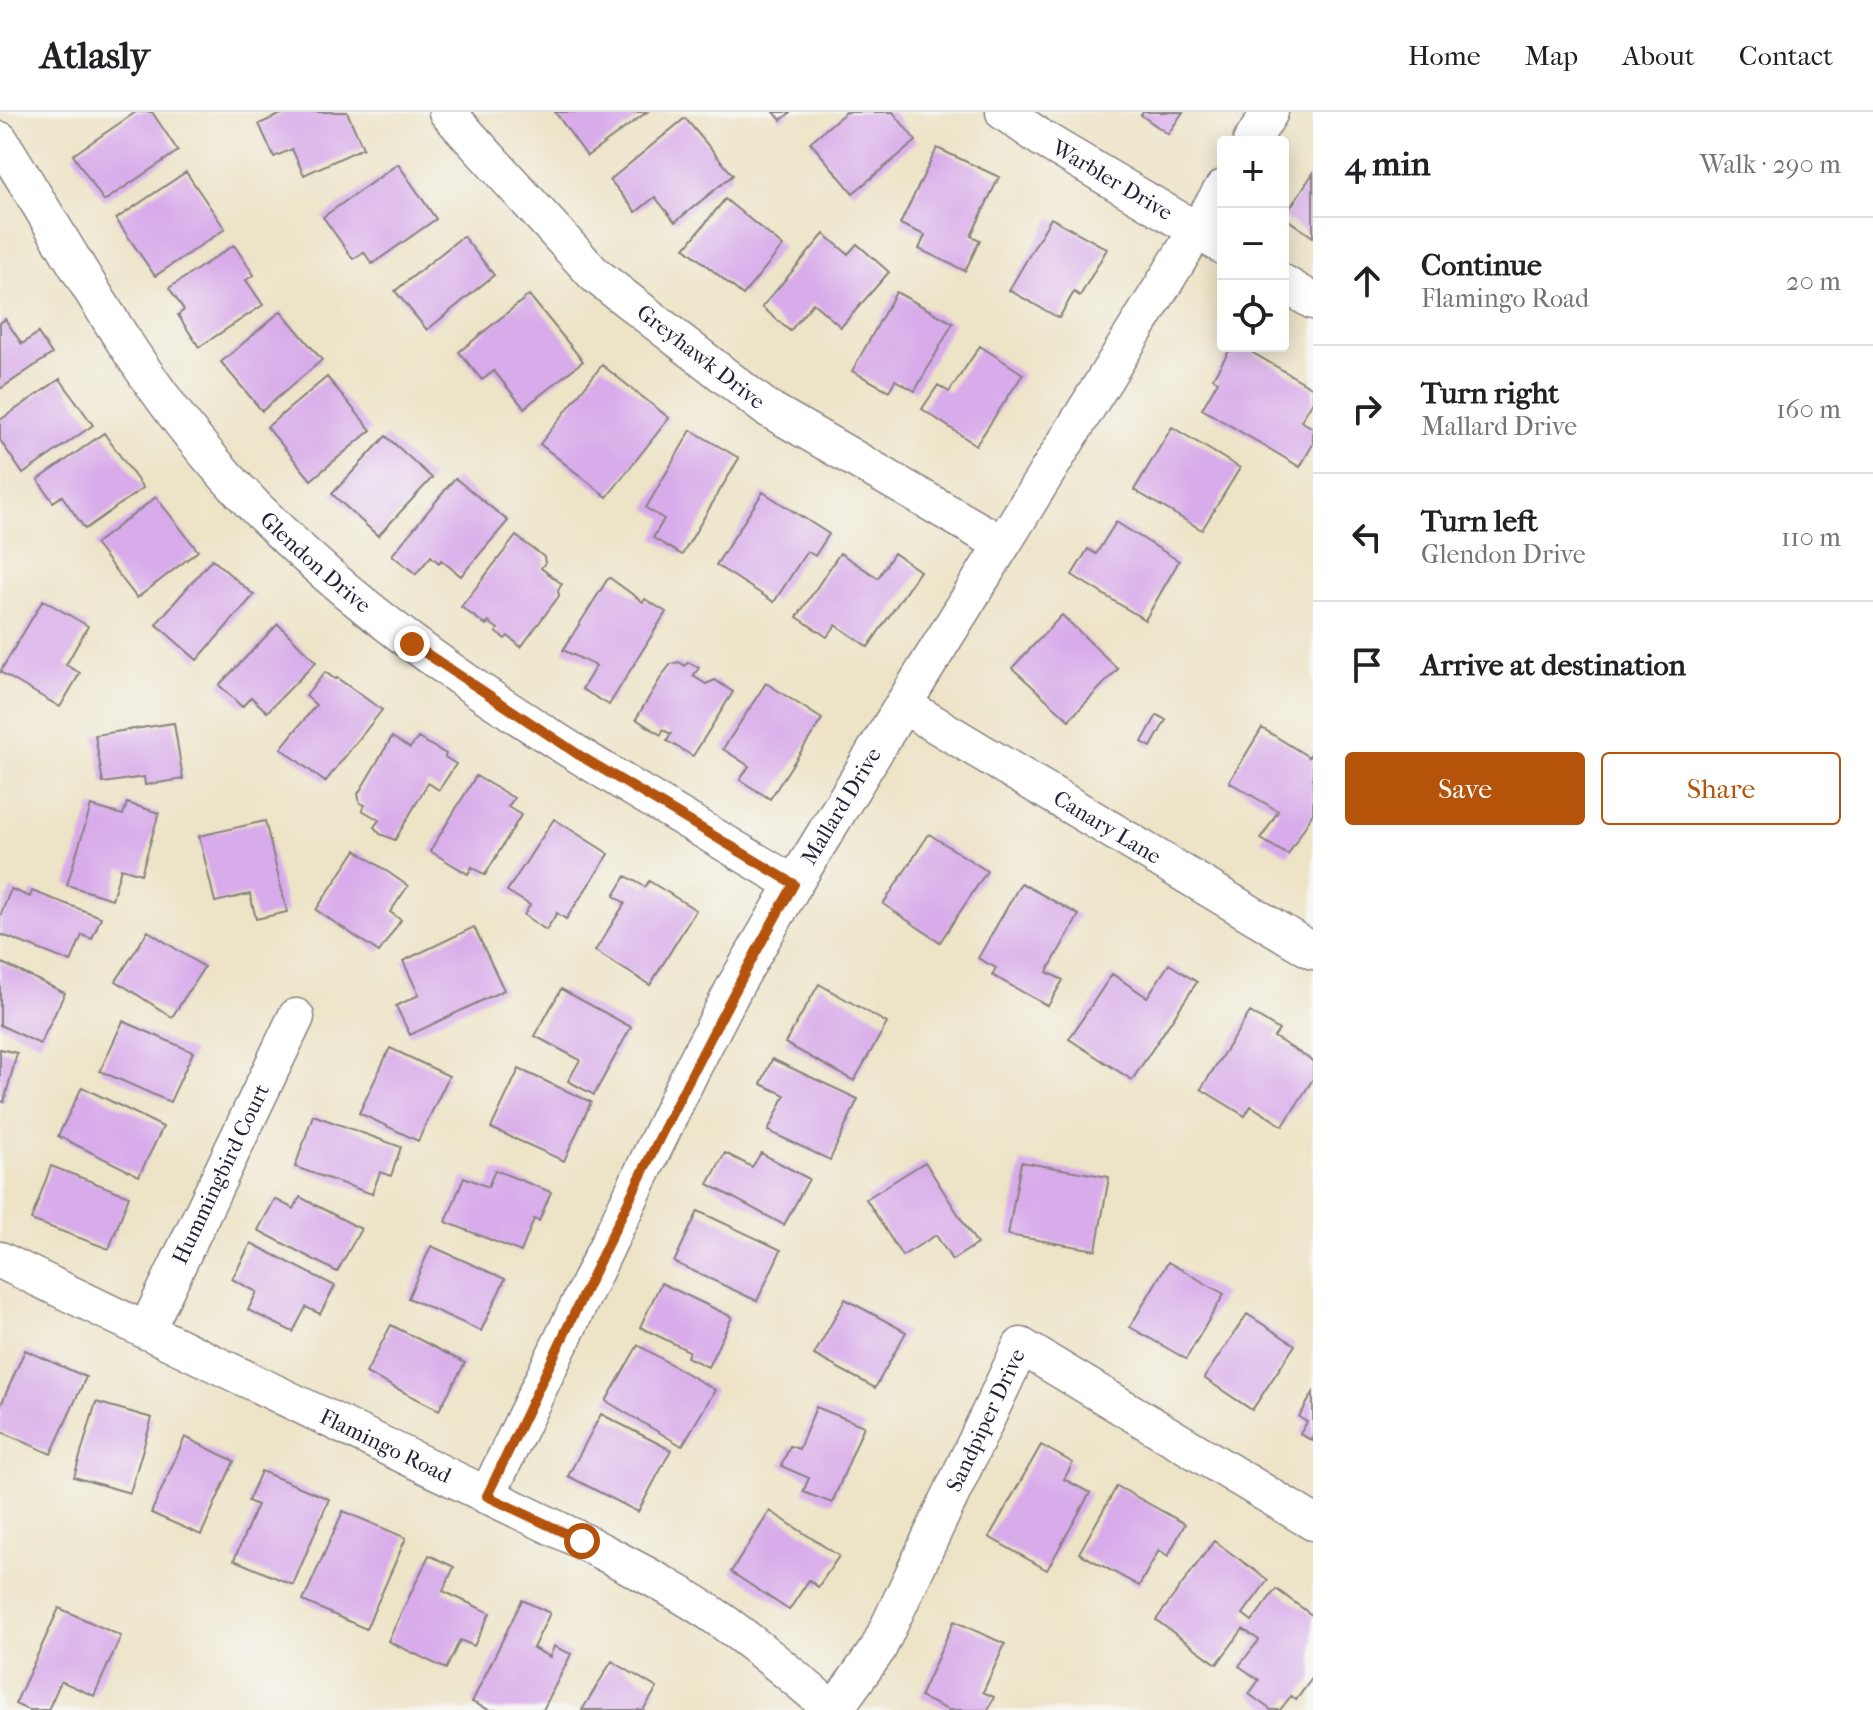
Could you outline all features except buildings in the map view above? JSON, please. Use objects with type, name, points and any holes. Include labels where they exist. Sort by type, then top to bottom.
[{"type":"street","name":"Greyhawk Drive","points":[[447,112],[606,284],[765,407],[1002,544]]},
{"type":"street","name":"Warbler Drive","points":[[1004,112],[1041,138],[1210,238]]},
{"type":"street","points":[[1255,136],[1270,112]]},
{"type":"street","name":"Glendon Drive","points":[[0,140],[134,357],[225,475],[278,530],[341,588],[461,679],[579,755],[794,884]]},
{"type":"street","name":"Mallard Drive","points":[[487,1496],[690,1073],[735,986],[1002,544],[1210,238],[1218,208]]},
{"type":"street","points":[[1289,287],[1313,301]]},
{"type":"street","name":"Canary Lane","points":[[903,705],[1313,951]]},
{"type":"street","name":"Hummingbird Court","points":[[146,1331],[296,1017]]},
{"type":"street","name":"Flamingo Road","points":[[0,1260],[652,1577],[720,1620],[784,1667],[834,1710]]},
{"type":"street","name":"Sandpiper Drive","points":[[834,1710],[878,1649],[1021,1346],[1313,1522]]},
{"type":"route","points":[[412,644],[579,755],[794,884],[735,986],[690,1073],[487,1496],[582,1541]]}]
